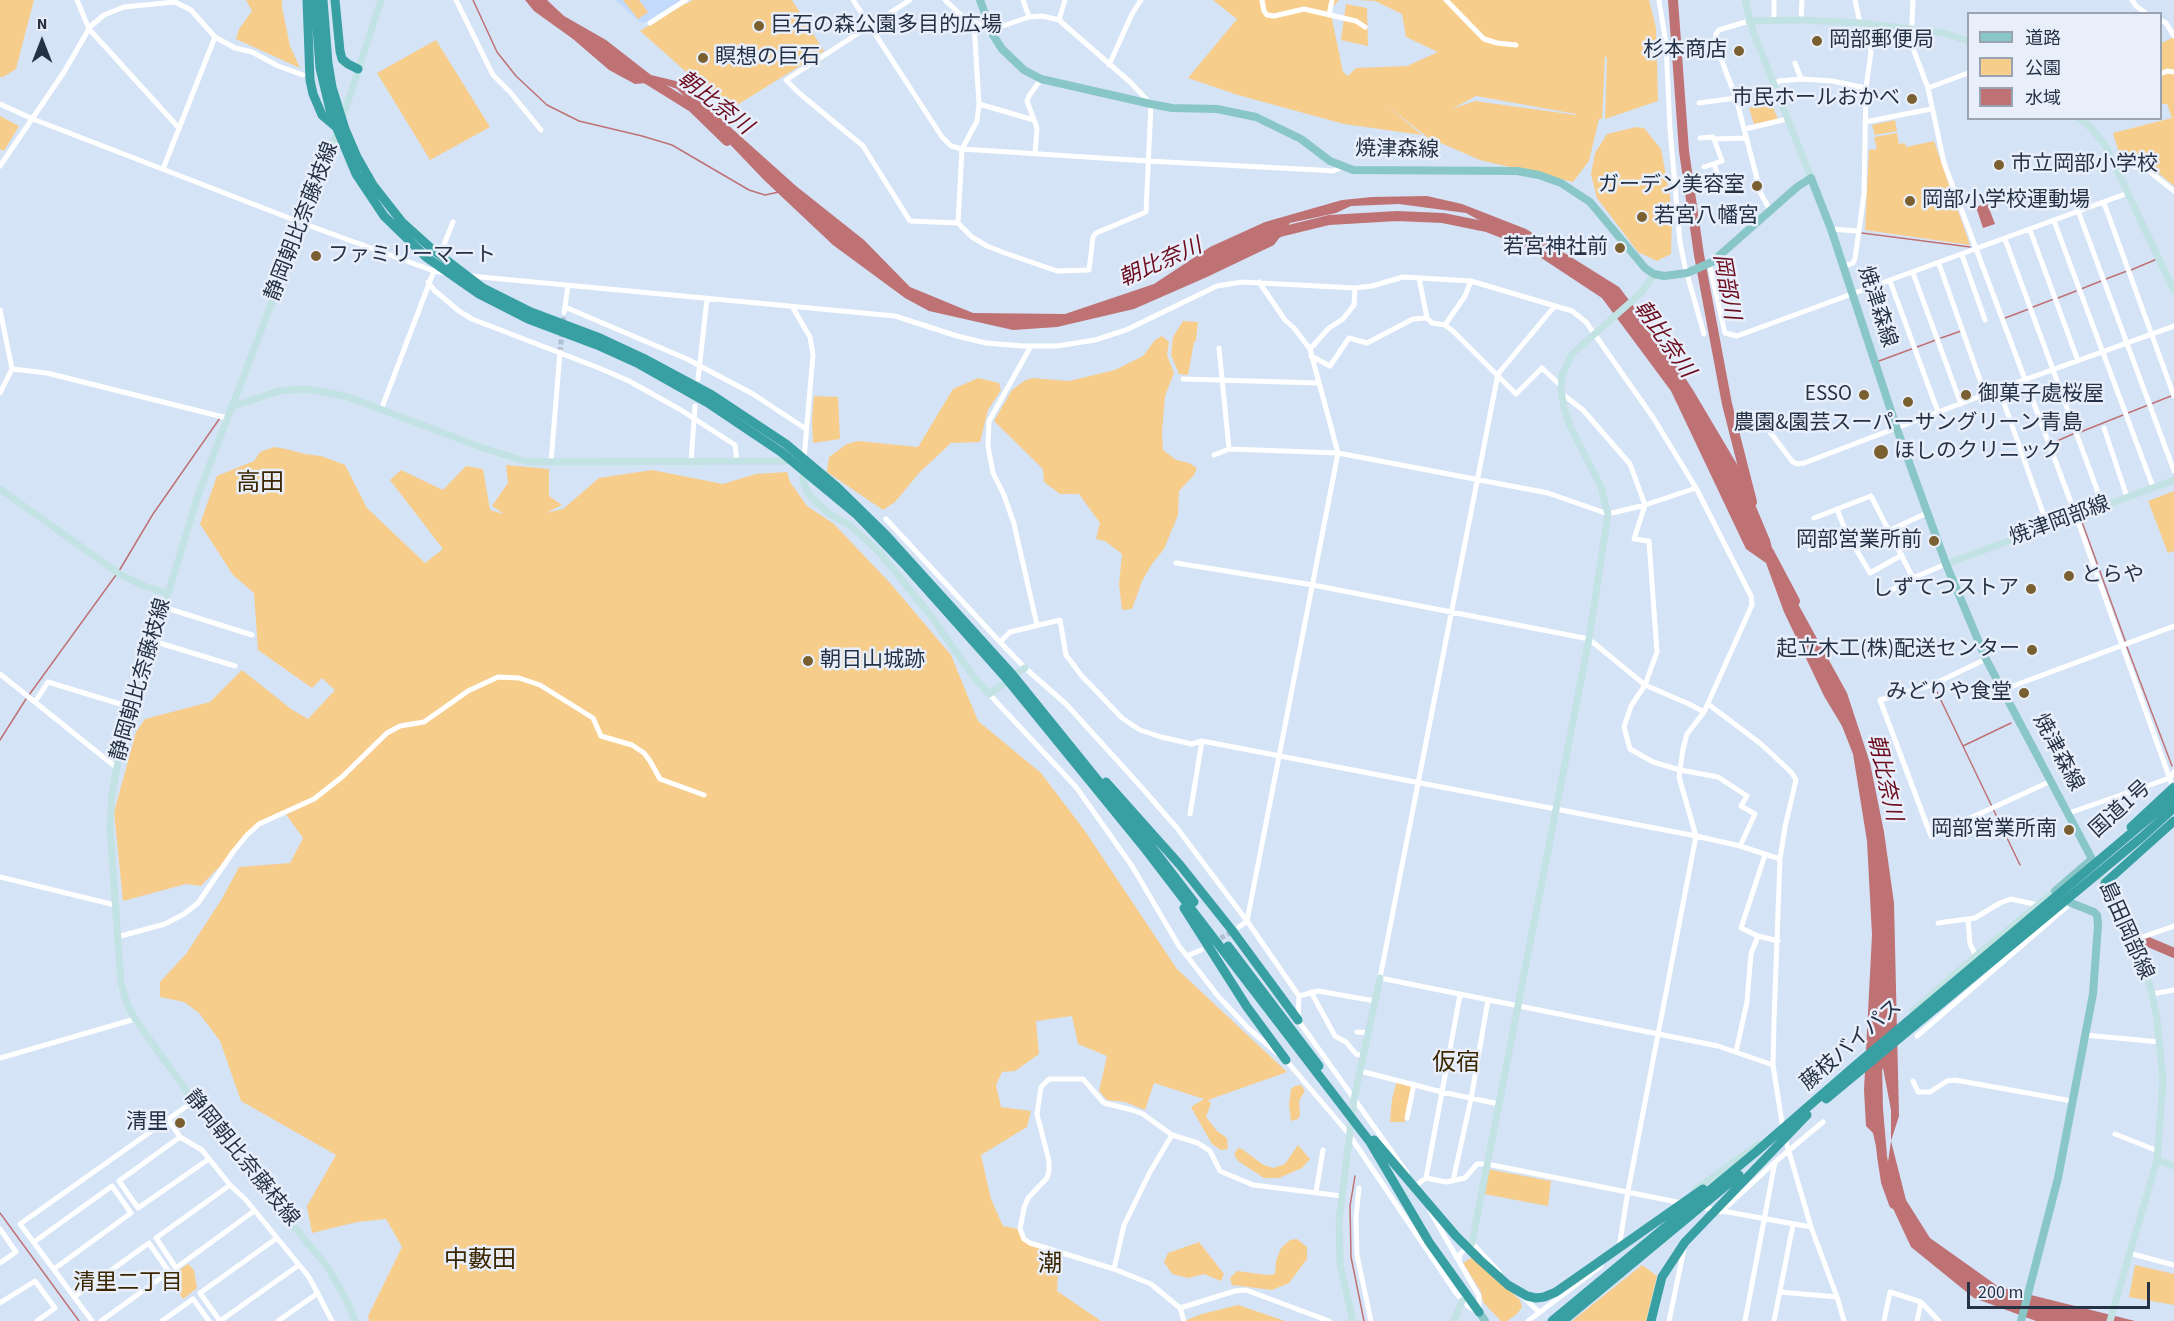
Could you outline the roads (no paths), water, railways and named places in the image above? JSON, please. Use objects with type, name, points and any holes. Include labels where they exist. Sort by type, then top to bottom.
[{"type":"highway","points":[[307,0],[310,80],[313,94],[322,115],[339,129]]},
{"type":"highway","points":[[315,0],[319,56],[332,104],[345,129],[353,159],[391,210],[429,253],[479,289],[528,319],[597,345],[639,364],[761,431],[861,508],[1012,674],[1151,846],[1396,1176],[1479,1312]]},
{"type":"highway","points":[[323,0],[332,104]]},
{"type":"highway","points":[[335,0],[342,59],[358,69]]},
{"type":"highway","points":[[835,490],[1005,677],[1140,842],[1317,1069]]},
{"type":"highway","points":[[1061,735],[1098,772],[1180,865],[1231,929],[1298,1020]]},
{"type":"highway","name":"国道1号","points":[[2092,859],[2172,783]]},
{"type":"highway","name":"藤枝バイパス","points":[[1552,1321],[1757,1151],[2174,797]]},
{"type":"highway","name":"藤枝バイパス","points":[[1563,1321],[2108,866],[2174,808]]},
{"type":"highway","name":"国道1号","points":[[2105,883],[2174,821]]},
{"type":"highway","points":[[1140,842],[1247,1007],[1286,1060]]},
{"type":"highway","points":[[1651,1321],[1662,1277],[1685,1242],[1807,1115]]},
{"type":"highway","points":[[1371,1141],[1480,1260],[1508,1286],[1536,1298],[1556,1292],[1757,1151]]},
{"type":"highway","points":[[1371,1141],[1429,1242],[1479,1312]]},
{"type":"main road","name":"焼津森線","points":[[981,0],[991,30],[1002,49],[1024,70],[1041,79],[1172,108],[1217,109],[1256,117],[1301,139],[1330,161],[1353,170],[1517,171],[1539,175],[1561,183],[1590,202],[1645,268],[1654,274]]},
{"type":"main road","name":"焼津森線","points":[[1811,178],[1844,266],[1897,429],[1946,564],[1986,659],[2092,859]]},
{"type":"main road","points":[[1654,274],[1664,276],[1688,272],[1708,264],[1797,187],[1811,178]]},
{"type":"main road","points":[[2021,1321],[2058,1178],[2093,994],[2098,920],[2094,912],[2071,903],[2055,891],[2092,859]]},
{"type":"main road","points":[[1479,1312],[1485,1321]]},
{"type":"street","points":[[76,0],[89,29],[179,128]]},
{"type":"street","name":"静岡朝比奈藤枝線","points":[[355,1321],[348,1303],[327,1266],[254,1179],[194,1101],[135,1019],[127,1004],[121,983],[110,828],[112,794],[117,768],[167,593],[198,495],[339,129],[381,0]]},
{"type":"street","points":[[456,0],[493,75],[541,130]]},
{"type":"street","points":[[650,22],[686,0]]},
{"type":"street","points":[[853,0],[942,137],[951,146],[962,149],[1148,161],[1326,170],[1344,167]]},
{"type":"street","points":[[910,0],[786,80],[862,146],[910,221],[958,223],[972,237],[1005,253],[1057,271],[1089,270],[1093,237],[1096,233],[1146,212],[1151,104],[1059,20],[1042,16],[1029,17],[991,30],[963,17],[945,0]]},
{"type":"street","points":[[1023,0],[1029,17]]},
{"type":"street","points":[[1059,20],[1065,0]]},
{"type":"street","points":[[1109,65],[1132,14],[1141,0]]},
{"type":"street","points":[[1262,0],[1267,15],[1274,16],[1304,9],[1356,21],[1365,27]]},
{"type":"street","points":[[1329,15],[1332,0]]},
{"type":"street","points":[[1446,0],[1484,39],[1516,45]]},
{"type":"street","points":[[1659,0],[1666,44],[1670,129],[1680,243],[1704,334]]},
{"type":"street","points":[[1745,0],[1749,21],[1811,178]]},
{"type":"street","points":[[1774,0],[1774,19]]},
{"type":"street","points":[[1801,20],[1802,0]]},
{"type":"street","points":[[1844,266],[1854,261],[1864,194],[1866,88],[1871,52],[1855,0]]},
{"type":"street","points":[[1913,0],[1911,43],[1928,88],[1944,163],[2076,516],[2172,783]]},
{"type":"street","points":[[2132,0],[2144,12]]},
{"type":"street","points":[[0,166],[64,72],[89,29],[104,15],[124,8],[173,1],[191,10],[215,37],[235,48],[252,51],[278,66],[303,75]]},
{"type":"street","points":[[1770,210],[1761,194],[1736,98],[1715,43],[1719,30],[1749,21],[1801,20],[1944,33],[1967,41]]},
{"type":"street","points":[[2162,21],[2166,22],[2174,36]]},
{"type":"street","points":[[958,223],[962,149],[977,121],[979,104],[973,45],[974,24]]},
{"type":"street","points":[[163,169],[215,37]]},
{"type":"street","points":[[1795,63],[1801,79]]},
{"type":"street","points":[[1928,88],[1967,73]]},
{"type":"street","points":[[1035,154],[1037,128],[1027,101],[1041,79]]},
{"type":"street","points":[[1774,85],[1779,81],[1801,79],[1832,81],[1866,88]]},
{"type":"street","points":[[1699,104],[1736,98]]},
{"type":"street","points":[[0,104],[33,119],[434,272],[895,316],[940,332],[975,341],[1031,346],[1057,346],[1095,340],[1143,322],[1217,286],[1242,282],[1355,288],[1403,277],[1471,281],[1572,311],[1597,331],[1654,419],[1696,488],[1751,596],[1752,605],[1704,712],[1687,734],[1679,777],[1696,836],[1618,1253]]},
{"type":"street","points":[[979,104],[1034,120]]},
{"type":"street","points":[[1865,122],[1931,109]]},
{"type":"street","points":[[1745,129],[1787,118]]},
{"type":"street","points":[[2081,120],[2099,136],[2112,159],[2174,291]]},
{"type":"street","points":[[1700,138],[1713,136],[1714,139],[1746,138]]},
{"type":"street","points":[[1704,167],[1722,161],[1714,139]]},
{"type":"street","points":[[2112,159],[2150,172],[2174,191]]},
{"type":"street","points":[[1714,164],[1723,191]]},
{"type":"street","points":[[1708,264],[1725,333],[1743,335],[2128,194]]},
{"type":"street","points":[[2073,198],[2174,471]]},
{"type":"street","points":[[2104,203],[2174,396]]},
{"type":"street","points":[[2054,221],[2153,487]]},
{"type":"street","points":[[381,410],[428,282],[453,222]]},
{"type":"street","points":[[1831,230],[1858,231]]},
{"type":"street","points":[[2030,230],[2078,361]]},
{"type":"street","points":[[2006,239],[2103,506]]},
{"type":"street","points":[[1962,255],[1985,320]]},
{"type":"street","points":[[1939,264],[1985,394]]},
{"type":"street","points":[[2166,274],[2174,270]]},
{"type":"street","points":[[1913,273],[1961,404]]},
{"type":"street","points":[[1459,1263],[1460,1254],[1472,1243],[1589,639],[1608,514],[1601,487],[1566,417],[1561,389],[1565,366],[1572,354],[1647,287],[1654,274]]},
{"type":"street","points":[[1419,278],[1427,318],[1432,322],[1445,325],[1516,394],[1542,368],[1583,410],[1630,464],[1645,505],[1634,539],[1649,541],[1657,652],[1645,685],[1631,706],[1624,727],[1630,749],[1653,762],[1718,777],[1747,796],[1742,806],[1755,814],[1740,846]]},
{"type":"street","points":[[1445,325],[1465,296],[1471,281]]},
{"type":"street","points":[[1890,281],[1938,412]]},
{"type":"street","points":[[428,282],[434,290],[472,320],[560,352],[628,381],[694,419],[735,445],[737,462]]},
{"type":"street","points":[[1239,927],[1247,921],[1338,453],[1310,349],[1285,320],[1259,282]]},
{"type":"street","points":[[568,286],[564,310],[633,335],[699,366],[753,394],[806,429]]},
{"type":"street","points":[[1310,349],[1329,328],[1343,319],[1354,305],[1355,288]]},
{"type":"street","points":[[698,378],[707,299]]},
{"type":"street","points":[[1353,1321],[1340,1263],[1339,1221],[1348,1133],[1354,1099],[1380,978],[1498,374],[1554,307]]},
{"type":"street","points":[[793,308],[810,337],[813,355],[802,480],[808,494],[828,513],[851,526],[880,553],[931,615],[973,676],[1076,787],[1132,866],[1179,946],[1225,1004],[1248,1028],[1286,1060],[1348,1133],[1462,1301],[1479,1312],[1479,1296],[1413,1181],[1298,1020],[1301,995],[1247,921],[1177,828],[1135,780],[1066,704],[1025,668],[886,519]]},
{"type":"street","points":[[0,310],[12,369],[0,393]]},
{"type":"street","points":[[1311,356],[1330,366],[1349,338],[1367,343],[1413,319],[1427,318]]},
{"type":"street","points":[[1767,428],[1792,461],[1797,464],[1809,461],[1998,389],[2174,326]]},
{"type":"street","points":[[1031,346],[989,421],[988,434],[993,473],[1014,524],[1037,625]]},
{"type":"street","points":[[1220,348],[1229,449]]},
{"type":"street","points":[[551,462],[560,352]]},
{"type":"street","points":[[12,369],[47,373],[227,418]]},
{"type":"street","points":[[1183,379],[1318,383]]},
{"type":"street","points":[[231,407],[279,391],[303,389],[348,397],[517,460],[551,462],[804,461]]},
{"type":"street","points":[[1998,389],[2048,526]]},
{"type":"street","points":[[692,462],[695,406]]},
{"type":"street","points":[[2104,428],[2127,497]]},
{"type":"street","points":[[1214,455],[1229,449],[1338,453],[1548,493],[1608,514],[1645,505],[1696,488]]},
{"type":"street","name":"焼津岡部線","points":[[1946,564],[2174,480]]},
{"type":"street","points":[[0,489],[121,575],[144,586],[167,593]]},
{"type":"street","points":[[1814,518],[1871,496],[1913,578]]},
{"type":"street","points":[[1837,509],[1846,532],[1870,573],[1902,555]]},
{"type":"street","points":[[1856,546],[1927,513]]},
{"type":"street","points":[[1810,550],[1846,532]]},
{"type":"street","points":[[1176,563],[1313,585],[1589,639],[1645,685],[1704,712]]},
{"type":"street","points":[[1883,595],[1913,578],[1946,564]]},
{"type":"street","points":[[163,607],[252,635]]},
{"type":"street","points":[[1000,642],[1010,632],[1060,621],[1066,654],[1081,675],[1122,718],[1140,730],[1161,737],[1192,744],[1202,741],[1696,836],[1740,846],[1780,859]]},
{"type":"street","points":[[2001,688],[2005,689],[2174,626]]},
{"type":"street","points":[[153,641],[235,666]]},
{"type":"street","points":[[1986,659],[1934,684],[1880,700],[1931,836],[2051,781]]},
{"type":"street","points":[[1017,673],[1025,668]]},
{"type":"street","points":[[0,674],[117,768]]},
{"type":"street","points":[[117,937],[165,924],[184,914],[198,903],[233,852],[259,824],[314,799],[342,777],[387,733],[400,726],[424,722],[468,692],[498,677],[519,678],[540,685],[593,718],[601,736],[632,745],[644,753],[660,779],[704,795]]},
{"type":"street","points":[[33,700],[48,682],[133,708]]},
{"type":"street","points":[[989,694],[1005,683]]},
{"type":"street","points":[[1708,704],[1761,744],[1792,773],[1796,780],[1780,859],[1773,1065],[1788,1152],[1844,1321]]},
{"type":"street","points":[[1190,814],[1202,741]]},
{"type":"street","points":[[2172,783],[2174,772]]},
{"type":"street","points":[[2069,813],[2172,783]]},
{"type":"street","points":[[1765,855],[1741,928],[1758,936],[1778,941]]},
{"type":"street","name":"島田岡部線","points":[[2092,859],[2134,940],[2152,994],[2160,1042],[2163,1081],[2157,1160],[2110,1321]]},
{"type":"street","points":[[0,877],[115,905]]},
{"type":"street","points":[[1528,1321],[1618,1253],[1678,1203],[1783,1127],[1976,956],[2055,891]]},
{"type":"street","points":[[1938,923],[1975,918],[2011,899],[2038,905]]},
{"type":"street","points":[[1917,1036],[2071,903]]},
{"type":"street","points":[[1968,919],[1970,944],[1976,956]]},
{"type":"street","points":[[2134,940],[2174,926]]},
{"type":"street","points":[[1736,1052],[1747,1002],[1751,954],[1758,936]]},
{"type":"street","points":[[1187,956],[1201,950]]},
{"type":"street","points":[[1380,978],[1718,1046],[1773,1065]]},
{"type":"street","points":[[2152,994],[2174,990]]},
{"type":"street","points":[[1311,992],[1335,1036],[1346,1042],[1356,1054],[1363,1056]]},
{"type":"street","points":[[1301,995],[1318,992],[1375,1001]]},
{"type":"street","points":[[1419,1183],[1426,1178],[1460,995]]},
{"type":"street","points":[[1454,1181],[1488,1000]]},
{"type":"street","points":[[0,1058],[135,1019]]},
{"type":"street","points":[[1357,1032],[1368,1033]]},
{"type":"street","points":[[2085,1035],[2160,1042]]},
{"type":"street","points":[[1360,1071],[1499,1104]]},
{"type":"street","points":[[1184,1321],[1180,1308],[1151,1284],[1024,1239],[1020,1228],[1024,1208],[1028,1198],[1047,1178],[1049,1171],[1049,1161],[1037,1114],[1041,1087],[1050,1079],[1083,1079],[1104,1103],[1143,1114],[1172,1135],[1198,1143],[1210,1151],[1220,1171],[1253,1185],[1342,1196]]},
{"type":"street","points":[[1913,1081],[1918,1092],[1930,1092],[1947,1081],[1955,1080],[2072,1101]]},
{"type":"street","points":[[1407,1118],[1414,1084]]},
{"type":"street","points":[[92,1321],[20,1224],[194,1101]]},
{"type":"street","points":[[168,1119],[180,1137],[202,1150],[299,1265],[318,1293],[332,1321]]},
{"type":"street","points":[[1669,1321],[1686,1243],[1699,1227],[1722,1211],[1823,1122]]},
{"type":"street","points":[[2115,1134],[2158,1151]]},
{"type":"street","points":[[1114,1269],[1125,1225],[1150,1172],[1172,1135]]},
{"type":"street","points":[[180,1137],[119,1181],[138,1208],[209,1159]]},
{"type":"street","points":[[1316,1192],[1323,1150]]},
{"type":"street","points":[[2157,1160],[2174,1166]]},
{"type":"street","points":[[1745,1321],[1775,1162]]},
{"type":"street","points":[[1426,1178],[1446,1182],[1454,1181],[1465,1178],[1477,1164],[1487,1164],[1678,1203],[1811,1227]]},
{"type":"street","points":[[230,1185],[156,1238],[176,1268],[254,1211]]},
{"type":"street","points":[[34,1242],[112,1186],[131,1213],[54,1269]]},
{"type":"street","points":[[1359,1188],[1356,1217],[1358,1255],[1371,1321]]},
{"type":"street","points":[[1774,1321],[1793,1225]]},
{"type":"street","points":[[0,1229],[16,1252],[0,1263]]},
{"type":"street","points":[[277,1238],[200,1293],[220,1321],[299,1265]]},
{"type":"street","points":[[74,1297],[149,1243],[169,1272],[101,1321]]},
{"type":"street","points":[[1472,1243],[1539,1312]]},
{"type":"street","points":[[2129,1253],[2174,1265]]},
{"type":"street","points":[[0,1304],[35,1281],[55,1308],[36,1321]]},
{"type":"street","points":[[1180,1308],[1235,1291],[1246,1290],[1329,1321]]},
{"type":"street","points":[[1780,1292],[1837,1297]]},
{"type":"street","points":[[1884,1321],[1890,1292],[1921,1302],[1939,1321]]},
{"type":"street","points":[[278,1321],[318,1293]]},
{"type":"street","points":[[162,1321],[193,1299],[209,1321]]},
{"type":"street","points":[[1454,1321],[1462,1301]]},
{"type":"street","points":[[1917,1321],[1921,1302]]},
{"type":"water","points":[[525,0],[547,0],[564,16],[606,40],[651,75],[680,82],[796,186],[864,240],[910,287],[973,313],[1065,314],[1154,284],[1210,247],[1265,222],[1342,200],[1372,197],[1427,196],[1462,204],[1526,229],[1619,287],[1664,346],[1741,471],[1770,540],[1776,564],[1847,693],[1870,763],[1884,832],[1894,903],[1899,1116],[1891,1141],[1891,1110],[1883,1068],[1873,1085],[1880,1164],[1873,1133],[1866,1126],[1864,1090],[1872,935],[1867,841],[1853,754],[1842,726],[1824,696],[1784,612],[1766,563],[1746,549],[1671,391],[1602,298],[1508,236],[1466,213],[1399,204],[1351,206],[1336,213],[1290,223],[1274,245],[1207,277],[1134,309],[1057,327],[1013,330],[929,311],[905,298],[833,245],[764,180],[677,89],[657,82],[635,84],[609,70],[573,39],[534,11]]},
{"type":"water","points":[[1987,203],[1995,224],[1983,228],[1976,207]]},
{"type":"water","points":[[1891,1141],[1906,1200],[1930,1238],[1999,1287],[2135,1321],[2036,1321],[1974,1298],[1911,1247],[1890,1202],[1887,1169]]},
{"type":"waterway","points":[[473,0],[497,52],[516,76],[547,105],[579,121],[672,145],[749,190],[765,195],[779,192]]},
{"type":"waterway","name":"岡部川","points":[[1673,0],[1684,151],[1699,255],[1727,404],[1752,502]]},
{"type":"waterway","name":"朝比奈川","points":[[642,76],[692,107],[727,141]]},
{"type":"waterway","name":"朝比奈川","points":[[1270,236],[1329,220],[1397,216],[1443,218],[1487,227],[1513,237]]},
{"type":"waterway","points":[[1862,233],[1970,247]]},
{"type":"waterway","points":[[2131,270],[2157,259]]},
{"type":"waterway","points":[[2106,279],[2127,271]]},
{"type":"waterway","points":[[2081,289],[2101,281]]},
{"type":"waterway","points":[[2058,298],[2076,291]]},
{"type":"waterway","points":[[2033,307],[2054,299]]},
{"type":"waterway","points":[[2005,318],[2029,309]]},
{"type":"waterway","points":[[1941,338],[1961,331]]},
{"type":"waterway","points":[[1879,361],[1936,340]]},
{"type":"waterway","points":[[2128,413],[2171,396]]},
{"type":"waterway","points":[[2078,433],[2123,415]]},
{"type":"waterway","points":[[119,571],[153,514],[220,418]]},
{"type":"waterway","points":[[2057,441],[2073,434]]},
{"type":"waterway","points":[[2082,522],[2126,643]]},
{"type":"waterway","name":"朝比奈川","points":[[1769,552],[1795,601]]},
{"type":"waterway","points":[[29,695],[116,575]]},
{"type":"waterway","points":[[2127,647],[2172,766]]},
{"type":"waterway","points":[[1937,692],[2020,865]]},
{"type":"waterway","points":[[0,740],[26,699]]},
{"type":"waterway","points":[[1963,746],[2011,723]]},
{"type":"waterway","points":[[2146,941],[2174,953]]},
{"type":"waterway","name":"朝比奈川","points":[[1877,1063],[1882,1156],[1886,1182],[1894,1204]]},
{"type":"waterway","points":[[1355,1176],[1350,1206],[1351,1257],[1364,1321]]},
{"type":"waterway","points":[[0,1213],[79,1321]]},
{"type":"tunnel","points":[[560,352],[564,313]]},
{"type":"tunnel","points":[[1214,942],[1235,930]]},
{"type":"place","name":"巨石の森公園多目的広場","points":[[759,26]]},
{"type":"place","name":"岡部郵便局","points":[[1817,41]]},
{"type":"place","name":"杉本商店","points":[[1739,51]]},
{"type":"place","name":"瞑想の巨石","points":[[703,58]]},
{"type":"place","name":"市民ホールおかべ","points":[[1912,99]]},
{"type":"place","name":"市立岡部小学校","points":[[1999,165]]},
{"type":"place","name":"ガーデン美容室","points":[[1757,186]]},
{"type":"place","name":"岡部小学校運動場","points":[[1910,201]]},
{"type":"place","name":"若宮八幡宮","points":[[1642,217]]},
{"type":"place","name":"若宮神社前","points":[[1620,248]]},
{"type":"place","name":"ファミリーマート","points":[[316,256]]},
{"type":"place","name":"ESSO","points":[[1864,395]]},
{"type":"place","name":"御菓子處桜屋","points":[[1966,395]]},
{"type":"place","name":"農園&園芸スーパーサングリーン青島","points":[[1908,402]]},
{"type":"place","name":"ほしのクリニック","points":[[1881,452]]},
{"type":"place","name":"岡部営業所前","points":[[1934,541]]},
{"type":"place","name":"とらや","points":[[2069,576]]},
{"type":"place","name":"しずてつストア","points":[[2031,589]]},
{"type":"place","name":"起立木工(株)配送センター","points":[[2032,650]]},
{"type":"place","name":"朝日山城跡","points":[[808,661]]},
{"type":"place","name":"みどりや食堂","points":[[2024,693]]},
{"type":"place","name":"岡部営業所南","points":[[2069,830]]},
{"type":"place","name":"清里","points":[[180,1123]]},
{"type":"district","name":"高田","points":[[260,485]]},
{"type":"district","name":"仮宿","points":[[1456,1065]]},
{"type":"district","name":"中藪田","points":[[480,1262]]},
{"type":"district","name":"潮","points":[[1050,1266]]},
{"type":"district","name":"清里二丁目","points":[[128,1284]]}]
